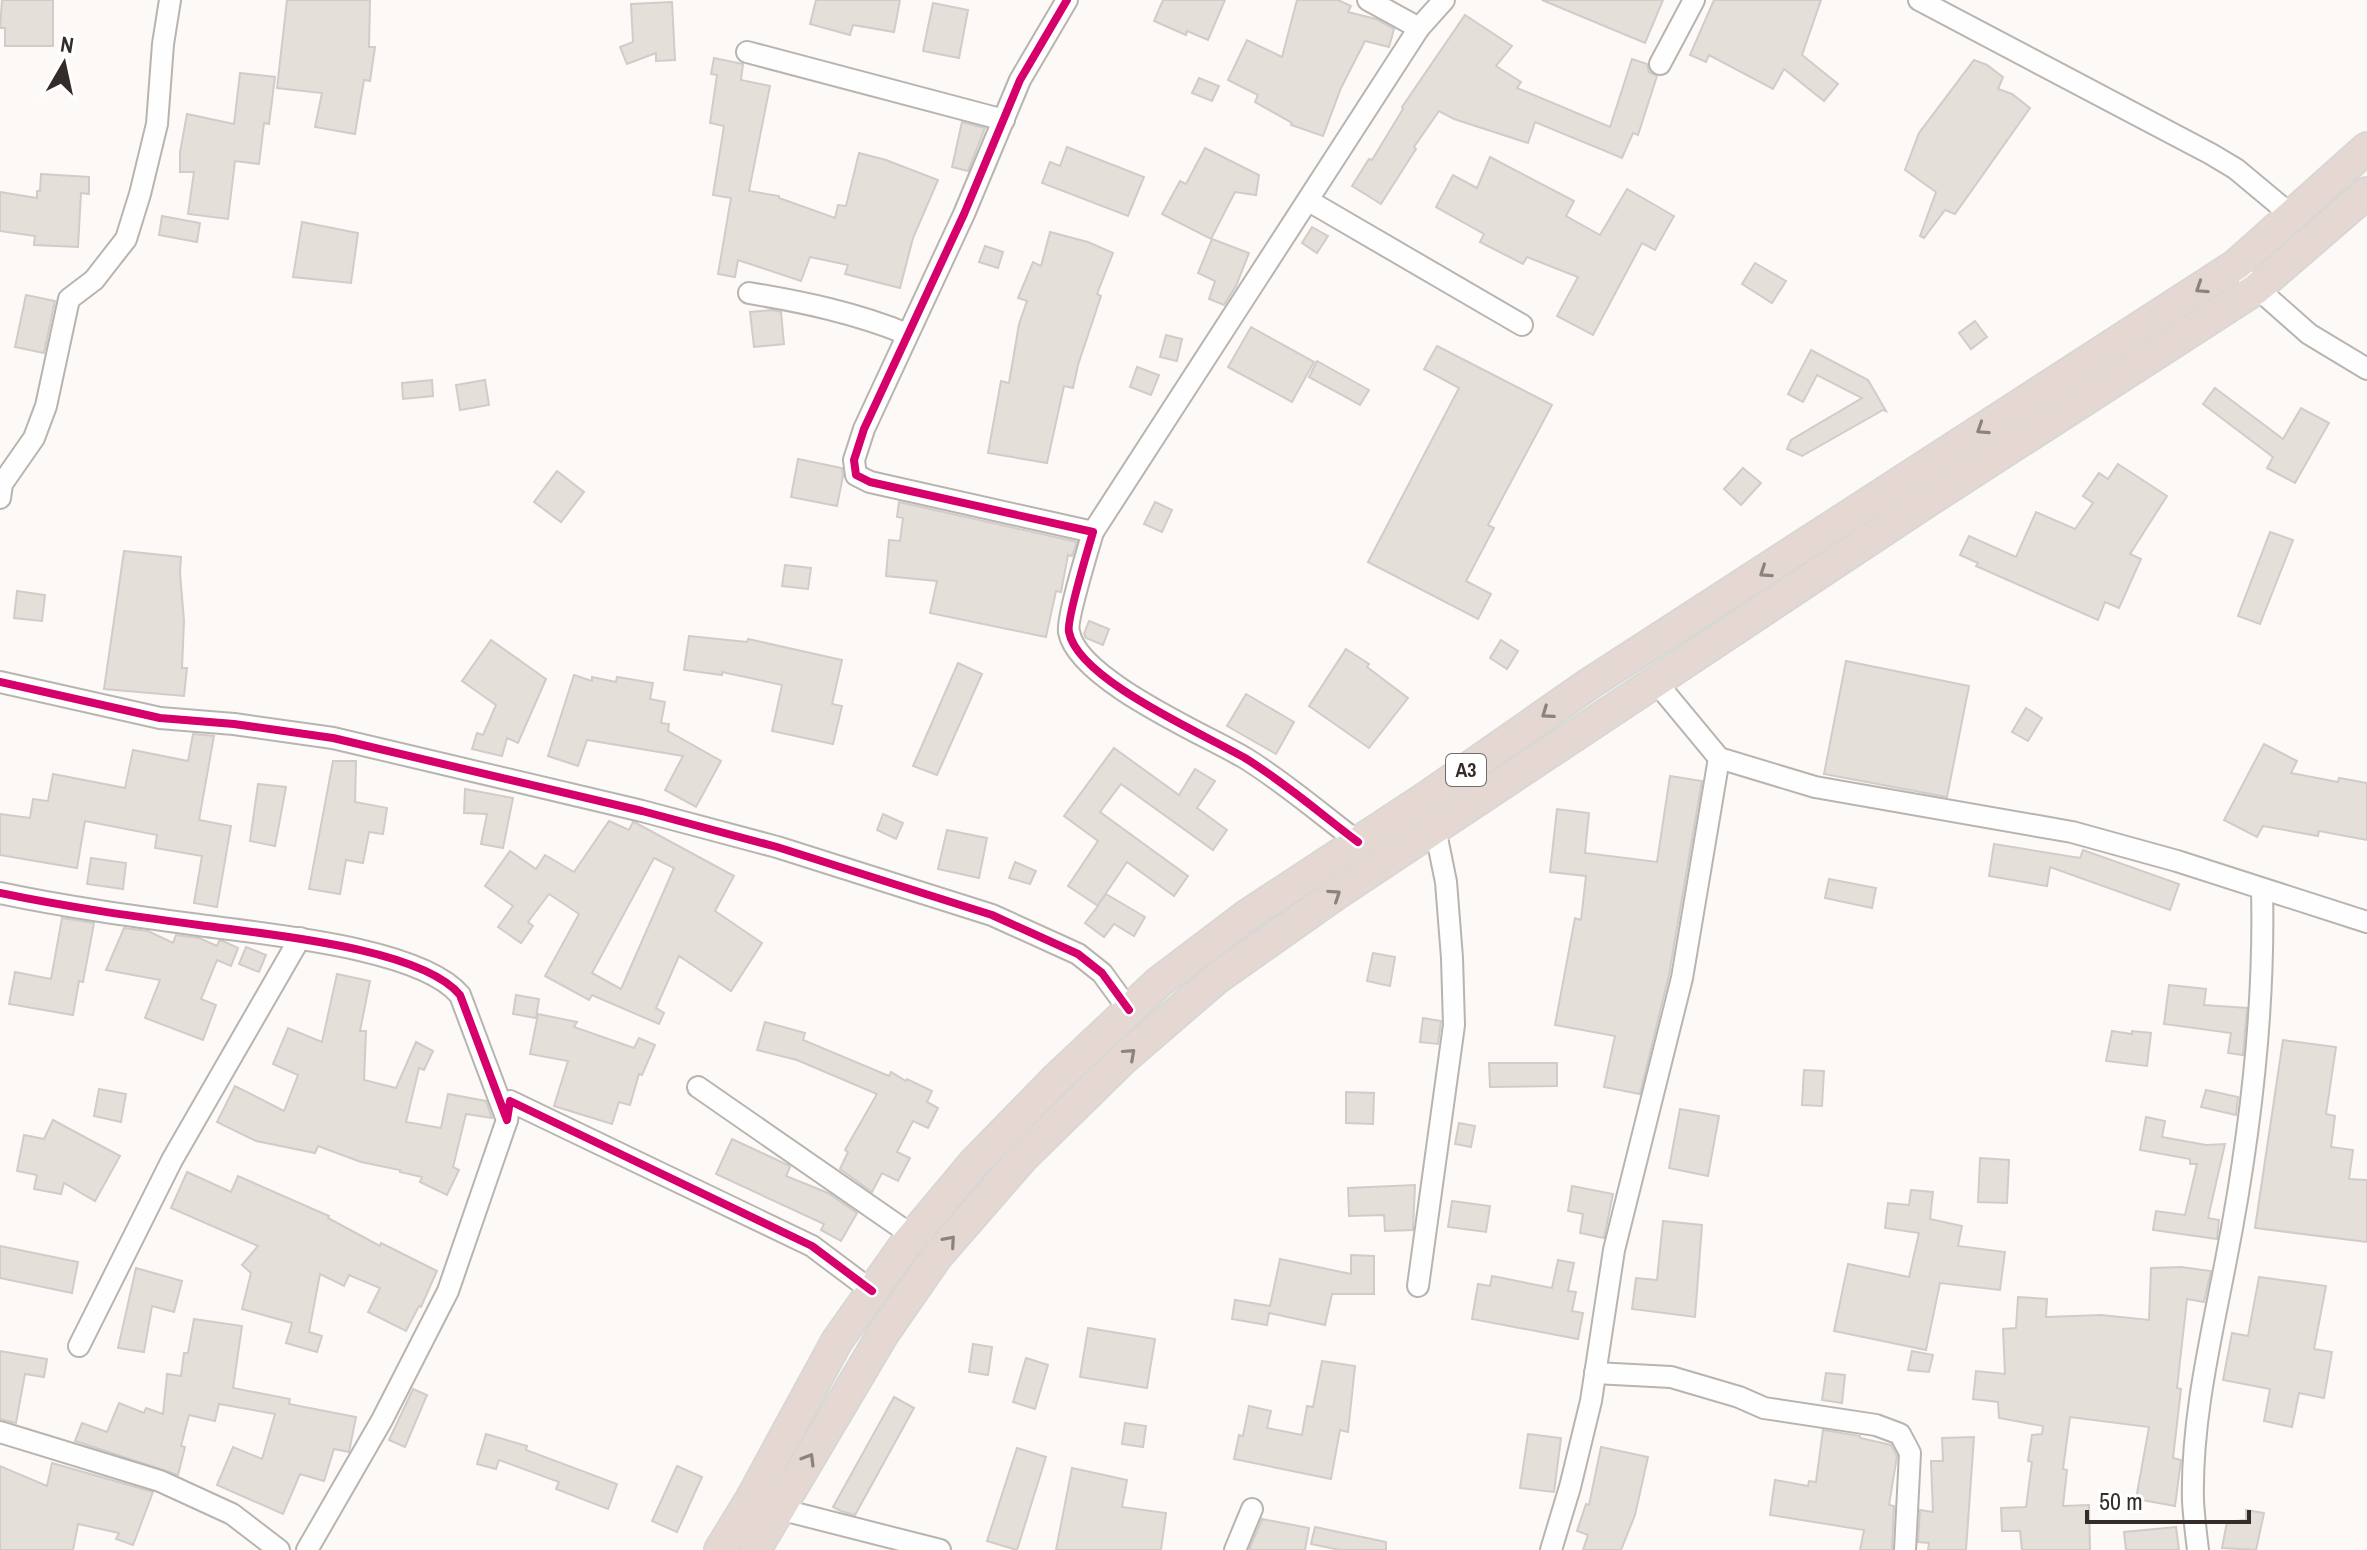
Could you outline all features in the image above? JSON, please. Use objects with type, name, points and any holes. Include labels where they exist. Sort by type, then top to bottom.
[{"type":"highway","name":"A3","points":[[720,1550],[837,1341],[913,1236],[974,1163],[1056,1079],[1159,982],[1246,916],[1589,684],[2236,265],[2367,148]]},
{"type":"highway","name":"A3","points":[[755,1550],[883,1334],[937,1256],[1024,1156],[1123,1059],[1217,978],[1435,828],[1920,506],[2256,289],[2367,193]]},
{"type":"street","points":[[0,498],[2,484],[34,438],[46,406],[69,299],[94,280],[126,239],[157,124],[170,0]]},
{"type":"street","points":[[1067,0],[1020,80],[964,214],[856,449],[854,468],[856,475],[870,482],[1093,532]]},
{"type":"street","points":[[1368,0],[1419,28]]},
{"type":"street","points":[[1358,842],[1247,759],[1147,706],[1100,673],[1074,647],[1068,630],[1093,532],[1419,28],[1444,0]]},
{"type":"street","points":[[1660,64],[1694,0]]},
{"type":"street","points":[[1919,0],[2211,154],[2236,169],[2290,214]]},
{"type":"street","points":[[747,52],[1004,120]]},
{"type":"street","points":[[1309,201],[1522,325]]},
{"type":"street","points":[[2236,265],[2256,289],[2309,334],[2367,369]]},
{"type":"street","points":[[749,293],[810,303],[907,334]]},
{"type":"street","points":[[0,682],[160,718],[234,724],[333,738],[642,811],[777,847],[992,915],[1078,954],[1102,973],[1129,1010]]},
{"type":"street","points":[[1656,682],[1719,758],[1815,787],[2072,832],[2177,861],[2367,922]]},
{"type":"street","points":[[1551,1550],[1570,1487],[1595,1373],[1614,1250],[1682,978],[1719,758]]},
{"type":"street","points":[[1418,1286],[1454,1025],[1446,882],[1435,828]]},
{"type":"street","points":[[2198,1550],[2193,1501],[2201,1403],[2253,1094],[2263,964],[2262,890]]},
{"type":"street","points":[[0,893],[63,905],[300,938],[429,972],[449,982],[460,995],[507,1120]]},
{"type":"street","points":[[79,1346],[172,1160],[300,938]]},
{"type":"street","points":[[698,1087],[913,1236]]},
{"type":"street","points":[[307,1550],[382,1420],[448,1291],[507,1120],[510,1101],[812,1246],[872,1291]]},
{"type":"street","points":[[1595,1373],[1671,1377],[1739,1397],[1764,1408],[1876,1425],[1900,1434],[1910,1453],[1905,1550]]},
{"type":"street","points":[[0,1432],[160,1481],[232,1514],[279,1550]]},
{"type":"street","points":[[779,1509],[940,1550]]},
{"type":"street","points":[[1235,1550],[1252,1509]]},
{"type":"building","points":[[2,0],[53,0],[53,46],[5,46],[5,28],[0,28]]},
{"type":"building","points":[[287,0],[370,0],[369,47],[375,47],[370,81],[364,80],[355,134],[315,127],[322,93],[277,88]]},
{"type":"building","points":[[816,0],[900,0],[894,32],[853,25],[850,35],[810,24]]},
{"type":"building","points":[[1163,0],[1225,0],[1208,40],[1187,31],[1186,35],[1154,21]]},
{"type":"building","points":[[1297,0],[1338,0],[1351,6],[1348,12],[1376,19],[1394,29],[1389,47],[1365,41],[1341,88],[1323,136],[1291,125],[1255,102],[1258,95],[1228,80],[1247,40],[1282,57]]},
{"type":"building","points":[[1542,0],[1663,0],[1645,43]]},
{"type":"building","points":[[1714,0],[1821,0],[1802,55],[1838,84],[1824,101],[1784,69],[1773,89],[1709,55],[1706,62],[1690,55]]},
{"type":"building","points":[[672,2],[675,60],[656,61],[656,53],[627,64],[620,47],[633,42],[631,4]]},
{"type":"building","points":[[933,3],[968,10],[959,58],[923,51]]},
{"type":"building","points":[[1465,15],[1512,46],[1496,66],[1521,82],[1517,88],[1610,127],[1632,59],[1647,64],[1649,72],[1657,76],[1638,135],[1633,133],[1622,158],[1535,122],[1528,143],[1454,119],[1439,111],[1381,204],[1352,186]]},
{"type":"building","points":[[714,58],[743,64],[741,80],[770,86],[749,191],[779,196],[835,218],[838,205],[846,206],[859,153],[938,180],[913,238],[900,288],[845,274],[848,265],[810,257],[801,281],[738,260],[735,277],[718,274],[731,198],[713,195],[724,126],[710,123],[717,75],[711,74]]},
{"type":"building","points":[[1974,60],[2003,77],[1998,89],[2012,94],[2030,108],[1955,214],[1945,210],[1924,238],[1920,236],[1936,192],[1905,170],[1919,133]]},
{"type":"building","points":[[240,73],[275,77],[269,124],[264,123],[259,164],[235,161],[228,219],[188,214],[194,172],[180,172],[187,114],[234,124]]},
{"type":"building","points":[[1199,78],[1219,86],[1212,101],[1192,93]]},
{"type":"building","points":[[962,122],[985,128],[968,171],[952,167]]},
{"type":"building","points":[[1067,147],[1144,177],[1128,216],[1042,183],[1050,162],[1060,166]]},
{"type":"building","points":[[1205,148],[1259,175],[1256,195],[1235,192],[1211,239],[1162,214],[1180,181],[1186,184]]},
{"type":"building","points":[[1490,157],[1574,201],[1566,216],[1600,235],[1627,189],[1674,216],[1655,250],[1642,243],[1593,335],[1557,316],[1578,277],[1527,257],[1523,264],[1480,242],[1484,234],[1436,207],[1453,175],[1477,188]]},
{"type":"building","points":[[41,174],[89,177],[89,194],[81,193],[78,247],[34,245],[35,236],[0,231],[0,192],[37,198]]},
{"type":"building","points":[[162,216],[200,223],[197,242],[159,235]]},
{"type":"building","points":[[302,222],[358,233],[351,283],[293,277]]},
{"type":"building","points":[[1312,227],[1328,236],[1317,253],[1302,243]]},
{"type":"building","points":[[1050,232],[1088,242],[1113,253],[1097,294],[1101,296],[1073,388],[1064,386],[1047,463],[988,453],[1001,381],[1009,383],[1019,324],[1027,301],[1018,298],[1033,262],[1041,266]]},
{"type":"building","points":[[1212,239],[1249,253],[1236,286],[1224,305],[1209,299],[1215,281],[1198,273]]},
{"type":"building","points":[[985,246],[1003,252],[998,268],[979,262]]},
{"type":"building","points":[[1755,263],[1786,281],[1772,303],[1742,284]]},
{"type":"building","points":[[26,295],[55,301],[44,353],[15,347]]},
{"type":"building","points":[[750,312],[781,312],[784,344],[754,347]]},
{"type":"building","points":[[1975,321],[1987,337],[1971,349],[1959,333]]},
{"type":"building","points":[[1251,327],[1314,362],[1292,402],[1228,367]]},
{"type":"building","points":[[1166,335],[1182,339],[1177,361],[1160,357]]},
{"type":"building","points":[[1437,346],[1552,405],[1488,525],[1494,528],[1466,581],[1491,594],[1478,619],[1368,562],[1459,388],[1424,369]]},
{"type":"building","points":[[1811,350],[1868,380],[1886,411],[1802,456],[1787,449],[1791,440],[1862,398],[1817,375],[1803,402],[1788,394]]},
{"type":"building","points":[[1317,361],[1369,390],[1360,405],[1309,377]]},
{"type":"building","points":[[1137,367],[1159,375],[1151,395],[1130,387]]},
{"type":"building","points":[[432,380],[433,396],[403,399],[402,383]]},
{"type":"building","points":[[485,380],[489,405],[460,410],[456,385]]},
{"type":"building","points":[[2215,388],[2283,439],[2301,408],[2329,423],[2295,483],[2267,468],[2273,457],[2203,404]]},
{"type":"building","points":[[798,459],[842,468],[837,506],[791,497]]},
{"type":"building","points":[[2118,464],[2167,496],[2130,554],[2141,559],[2119,608],[2105,602],[2098,620],[1976,566],[1978,563],[1960,555],[1969,536],[2016,557],[2036,512],[2075,529],[2093,503],[2083,496],[2099,473],[2108,479]]},
{"type":"building","points":[[1743,468],[1761,483],[1741,505],[1724,489]]},
{"type":"building","points":[[557,471],[584,492],[561,522],[534,502]]},
{"type":"building","points":[[899,502],[1077,542],[1072,556],[1068,555],[1061,592],[1056,591],[1046,637],[930,613],[937,581],[886,576],[889,540],[900,541],[903,518],[897,517]]},
{"type":"building","points":[[1155,502],[1172,510],[1162,532],[1144,524]]},
{"type":"building","points":[[2270,532],[2293,540],[2260,624],[2238,616]]},
{"type":"building","points":[[124,551],[181,557],[184,621],[182,668],[187,668],[184,696],[104,689]]},
{"type":"building","points":[[785,565],[811,568],[808,589],[782,586]]},
{"type":"building","points":[[17,591],[45,595],[42,621],[14,618]]},
{"type":"building","points":[[1089,621],[1109,629],[1103,645],[1086,638],[1084,634]]},
{"type":"building","points":[[689,636],[747,642],[748,639],[842,660],[832,704],[842,706],[833,744],[772,731],[782,685],[722,672],[722,675],[684,670]]},
{"type":"building","points":[[491,640],[546,679],[518,743],[507,738],[502,756],[472,749],[477,733],[483,735],[496,705],[462,681]]},
{"type":"building","points":[[1501,640],[1518,651],[1507,669],[1490,658]]},
{"type":"building","points":[[1346,649],[1369,664],[1367,667],[1408,698],[1369,748],[1309,706]]},
{"type":"building","points":[[1846,661],[1969,686],[1947,797],[1824,774]]},
{"type":"building","points":[[958,663],[982,674],[937,775],[913,766]]},
{"type":"building","points":[[574,675],[592,681],[592,677],[616,682],[617,677],[653,683],[650,699],[665,702],[661,723],[669,724],[668,731],[721,761],[696,807],[665,790],[683,756],[587,740],[578,766],[548,756]]},
{"type":"building","points":[[1246,694],[1294,722],[1276,754],[1227,726]]},
{"type":"building","points":[[2026,708],[2042,718],[2028,741],[2012,732]]},
{"type":"building","points":[[193,734],[214,736],[199,820],[231,826],[217,907],[194,903],[202,856],[155,848],[157,835],[85,821],[77,868],[0,855],[0,814],[30,818],[33,799],[48,801],[53,774],[125,788],[133,750],[188,761]]},
{"type":"building","points":[[2264,744],[2297,761],[2291,773],[2338,782],[2339,778],[2367,783],[2367,840],[2319,831],[2318,836],[2263,826],[2257,837],[2224,820]]},
{"type":"building","points":[[1114,748],[1179,795],[1195,769],[1215,781],[1197,808],[1227,830],[1213,850],[1121,784],[1100,812],[1188,876],[1174,896],[1127,862],[1098,905],[1106,894],[1145,917],[1134,936],[1114,924],[1104,937],[1085,923],[1098,906],[1068,886],[1098,841],[1064,816]]},
{"type":"building","points":[[333,761],[356,761],[355,802],[387,808],[383,834],[369,832],[363,863],[346,860],[340,894],[309,889]]},
{"type":"building","points":[[1670,776],[1702,781],[1669,975],[1640,1094],[1604,1087],[1615,1036],[1555,1025],[1575,918],[1581,920],[1586,876],[1550,872],[1557,809],[1589,813],[1585,853],[1657,862]]},
{"type":"building","points":[[258,784],[286,787],[275,846],[250,841]]},
{"type":"building","points":[[465,789],[513,798],[503,848],[481,844],[487,814],[464,813]]},
{"type":"building","points":[[883,814],[903,823],[896,839],[877,830]]},
{"type":"building","points":[[609,821],[629,830],[633,822],[636,823],[734,876],[715,911],[762,943],[731,991],[679,956],[656,1008],[664,1013],[659,1024],[592,995],[589,1000],[545,976],[579,914],[549,894],[528,922],[533,926],[521,943],[498,927],[513,906],[485,886],[510,851],[536,869],[545,855],[574,872]],"holes":[[[654,858],[674,868],[621,989],[592,973]]]},
{"type":"building","points":[[947,830],[987,838],[979,878],[938,869]]},
{"type":"building","points":[[1994,844],[2080,858],[2083,850],[2179,884],[2170,910],[2050,867],[2047,886],[1989,876]]},
{"type":"building","points":[[91,858],[126,863],[123,889],[87,884]]},
{"type":"building","points":[[1015,862],[1036,871],[1030,884],[1009,878]]},
{"type":"building","points":[[1829,879],[1876,888],[1872,908],[1825,898]]},
{"type":"building","points":[[62,918],[94,923],[83,982],[79,981],[73,1015],[9,1004],[15,972],[51,979]]},
{"type":"building","points":[[124,928],[148,931],[173,943],[176,935],[199,938],[217,946],[219,941],[223,941],[238,948],[231,966],[217,960],[201,999],[216,1005],[203,1040],[145,1018],[160,980],[106,970]]},
{"type":"building","points":[[246,947],[266,955],[259,972],[239,964]]},
{"type":"building","points":[[1373,953],[1395,957],[1390,986],[1367,981]]},
{"type":"building","points":[[337,974],[370,981],[360,1031],[366,1031],[364,1080],[396,1088],[416,1042],[433,1051],[424,1070],[419,1068],[406,1122],[441,1128],[448,1094],[486,1101],[492,1118],[466,1114],[453,1167],[459,1170],[447,1195],[420,1182],[422,1177],[400,1170],[361,1162],[318,1146],[315,1153],[256,1141],[217,1122],[235,1086],[284,1111],[298,1075],[273,1064],[288,1028],[322,1042]]},
{"type":"building","points":[[2169,985],[2206,989],[2204,1005],[2247,1008],[2243,1055],[2228,1053],[2231,1033],[2164,1024]]},
{"type":"building","points":[[516,995],[539,999],[536,1018],[513,1014]]},
{"type":"building","points":[[538,1014],[577,1022],[574,1027],[634,1048],[639,1038],[655,1045],[642,1075],[639,1074],[630,1105],[619,1102],[612,1124],[554,1106],[568,1061],[530,1054]]},
{"type":"building","points":[[1423,1018],[1441,1021],[1438,1044],[1420,1042]]},
{"type":"building","points":[[765,1022],[805,1033],[803,1040],[889,1076],[891,1072],[932,1091],[927,1102],[938,1108],[928,1128],[913,1121],[897,1152],[910,1158],[898,1181],[882,1173],[872,1192],[840,1169],[848,1152],[845,1150],[877,1094],[797,1060],[757,1050]]},
{"type":"building","points":[[2112,1031],[2151,1033],[2147,1066],[2106,1061]]},
{"type":"building","points":[[2283,1040],[2336,1047],[2326,1114],[2335,1116],[2331,1147],[2353,1150],[2349,1179],[2367,1180],[2367,1242],[2255,1228]]},
{"type":"building","points":[[1489,1063],[1557,1063],[1557,1086],[1490,1087]]},
{"type":"building","points":[[1804,1070],[1824,1071],[1822,1106],[1802,1105]]},
{"type":"building","points":[[99,1089],[126,1094],[121,1122],[94,1116]]},
{"type":"building","points":[[2206,1090],[2238,1097],[2236,1115],[2201,1107]]},
{"type":"building","points":[[1346,1092],[1374,1093],[1373,1124],[1346,1123]]},
{"type":"building","points":[[1680,1109],[1719,1116],[1708,1176],[1669,1168]]},
{"type":"building","points":[[2146,1117],[2165,1121],[2162,1137],[2206,1145],[2225,1144],[2208,1218],[2219,1220],[2217,1239],[2153,1230],[2156,1211],[2185,1215],[2197,1164],[2190,1164],[2190,1159],[2140,1150]]},
{"type":"building","points":[[53,1120],[120,1156],[95,1201],[64,1183],[61,1194],[34,1189],[37,1175],[17,1171],[24,1135],[44,1139]]},
{"type":"building","points":[[1459,1123],[1475,1126],[1471,1147],[1455,1144]]},
{"type":"building","points":[[732,1139],[788,1165],[786,1176],[828,1193],[857,1213],[841,1241],[821,1230],[824,1224],[716,1174]]},
{"type":"building","points":[[1980,1158],[2009,1160],[2007,1203],[1978,1202]]},
{"type":"building","points":[[187,1172],[231,1192],[238,1176],[329,1216],[380,1246],[381,1243],[437,1271],[406,1331],[368,1312],[380,1288],[349,1275],[344,1286],[320,1274],[309,1332],[322,1336],[317,1352],[286,1343],[292,1323],[242,1309],[251,1273],[242,1265],[258,1246],[171,1208]]},
{"type":"building","points":[[1415,1185],[1413,1230],[1385,1231],[1384,1215],[1349,1216],[1348,1188]]},
{"type":"building","points":[[1572,1186],[1613,1194],[1604,1238],[1580,1233],[1583,1214],[1568,1211]]},
{"type":"building","points":[[1911,1190],[1933,1192],[1930,1219],[1962,1226],[1958,1246],[2005,1252],[2000,1290],[1940,1283],[1926,1350],[1834,1331],[1848,1264],[1909,1277],[1919,1233],[1885,1228],[1888,1203],[1909,1205]]},
{"type":"building","points":[[1452,1201],[1490,1206],[1486,1232],[1448,1227]]},
{"type":"building","points":[[1663,1221],[1702,1225],[1695,1317],[1632,1309],[1636,1278],[1657,1280]]},
{"type":"building","points":[[0,1246],[78,1262],[72,1293],[0,1278]]},
{"type":"building","points":[[1351,1255],[1374,1256],[1374,1294],[1332,1294],[1325,1325],[1269,1313],[1267,1325],[1232,1319],[1235,1300],[1270,1306],[1280,1259],[1351,1274]]},
{"type":"building","points":[[1558,1260],[1574,1263],[1568,1291],[1576,1292],[1572,1311],[1583,1313],[1578,1339],[1472,1319],[1478,1284],[1490,1286],[1492,1276],[1552,1288]]},
{"type":"building","points":[[2181,1267],[2211,1271],[2204,1302],[2187,1299],[2177,1388],[2181,1389],[2173,1458],[2181,1460],[2175,1506],[2136,1499],[2149,1427],[2070,1417],[2063,1469],[2067,1470],[2063,1506],[2089,1505],[2090,1550],[2022,1550],[2020,1531],[2002,1531],[2001,1508],[2026,1507],[2032,1435],[2042,1434],[2043,1426],[1999,1418],[1998,1402],[1973,1399],[1976,1371],[2005,1374],[2003,1329],[2016,1328],[2018,1297],[2047,1299],[2046,1317],[2101,1315],[2149,1320],[2151,1268]]},
{"type":"building","points":[[136,1268],[182,1281],[174,1312],[152,1306],[144,1352],[118,1348]]},
{"type":"building","points":[[2259,1277],[2326,1286],[2314,1349],[2332,1352],[2324,1398],[2299,1393],[2292,1427],[2264,1421],[2270,1389],[2223,1380],[2232,1333],[2248,1336]]},
{"type":"building","points":[[194,1319],[242,1326],[233,1388],[290,1399],[289,1404],[356,1417],[349,1452],[334,1449],[324,1481],[300,1474],[283,1514],[217,1485],[233,1447],[262,1459],[275,1414],[219,1404],[215,1421],[189,1415],[178,1475],[75,1441],[82,1423],[107,1432],[119,1403],[144,1413],[146,1408],[163,1414],[167,1374],[181,1376]]},
{"type":"building","points":[[1088,1328],[1155,1339],[1147,1388],[1080,1377]]},
{"type":"building","points":[[973,1344],[992,1347],[988,1375],[969,1372]]},
{"type":"building","points":[[0,1351],[47,1359],[44,1377],[25,1374],[16,1423],[0,1419]]},
{"type":"building","points":[[1912,1351],[1933,1355],[1929,1372],[1908,1370]]},
{"type":"building","points":[[1026,1358],[1048,1365],[1035,1409],[1013,1402]]},
{"type":"building","points":[[1322,1361],[1355,1366],[1348,1432],[1340,1430],[1331,1479],[1234,1459],[1249,1406],[1271,1411],[1267,1428],[1302,1435],[1307,1406],[1313,1407]]},
{"type":"building","points":[[1826,1373],[1845,1375],[1842,1403],[1822,1400]]},
{"type":"building","points":[[413,1389],[427,1395],[405,1447],[389,1440]]},
{"type":"building","points":[[894,1397],[914,1408],[855,1515],[833,1507]]},
{"type":"building","points":[[1125,1423],[1146,1426],[1143,1447],[1122,1444]]},
{"type":"building","points":[[1823,1430],[1891,1445],[1897,1456],[1889,1505],[1894,1506],[1892,1550],[1860,1550],[1864,1530],[1770,1515],[1775,1480],[1808,1486],[1809,1481],[1816,1482]]},
{"type":"building","points":[[486,1434],[527,1446],[526,1450],[617,1484],[608,1509],[556,1489],[559,1482],[499,1460],[496,1469],[477,1464]]},
{"type":"building","points":[[1528,1434],[1561,1438],[1554,1492],[1520,1488]]},
{"type":"building","points":[[1974,1437],[1966,1550],[1928,1550],[1929,1543],[1918,1542],[1920,1510],[1933,1512],[1931,1461],[1943,1461],[1942,1438]]},
{"type":"building","points":[[1601,1447],[1648,1457],[1635,1515],[1621,1550],[1583,1550],[1588,1535],[1577,1531],[1586,1504],[1589,1505]]},
{"type":"building","points":[[1017,1448],[1046,1457],[1017,1550],[987,1541]]},
{"type":"building","points":[[52,1463],[153,1492],[133,1545],[116,1539],[119,1533],[78,1524],[73,1550],[0,1550],[0,1466],[47,1486]]},
{"type":"building","points":[[677,1466],[702,1477],[677,1532],[652,1521]]},
{"type":"building","points":[[1072,1468],[1127,1480],[1122,1507],[1166,1513],[1161,1550],[1056,1550]]},
{"type":"building","points":[[2246,1510],[2264,1513],[2256,1550],[2222,1548],[2227,1522],[2246,1520]]},
{"type":"building","points":[[1262,1519],[1309,1528],[1305,1550],[1249,1550]]},
{"type":"building","points":[[1315,1527],[1386,1542],[1386,1550],[1340,1550],[1311,1544]]},
{"type":"building","points":[[2176,1527],[2179,1550],[2126,1550],[2124,1532]]},
{"type":"cycle path","points":[[1067,0],[1020,80],[964,214],[864,429],[854,460],[856,475],[870,482],[1093,532],[1069,625],[1077,650],[1118,687],[1260,767],[1358,842]]},
{"type":"cycle path","points":[[0,682],[160,718],[234,724],[333,738],[642,811],[777,847],[992,915],[1078,954],[1102,973],[1129,1010]]},
{"type":"cycle path","points":[[0,893],[99,911],[299,938],[376,954],[411,965],[440,979],[460,995],[507,1120],[510,1101],[812,1246],[872,1291]]}]
